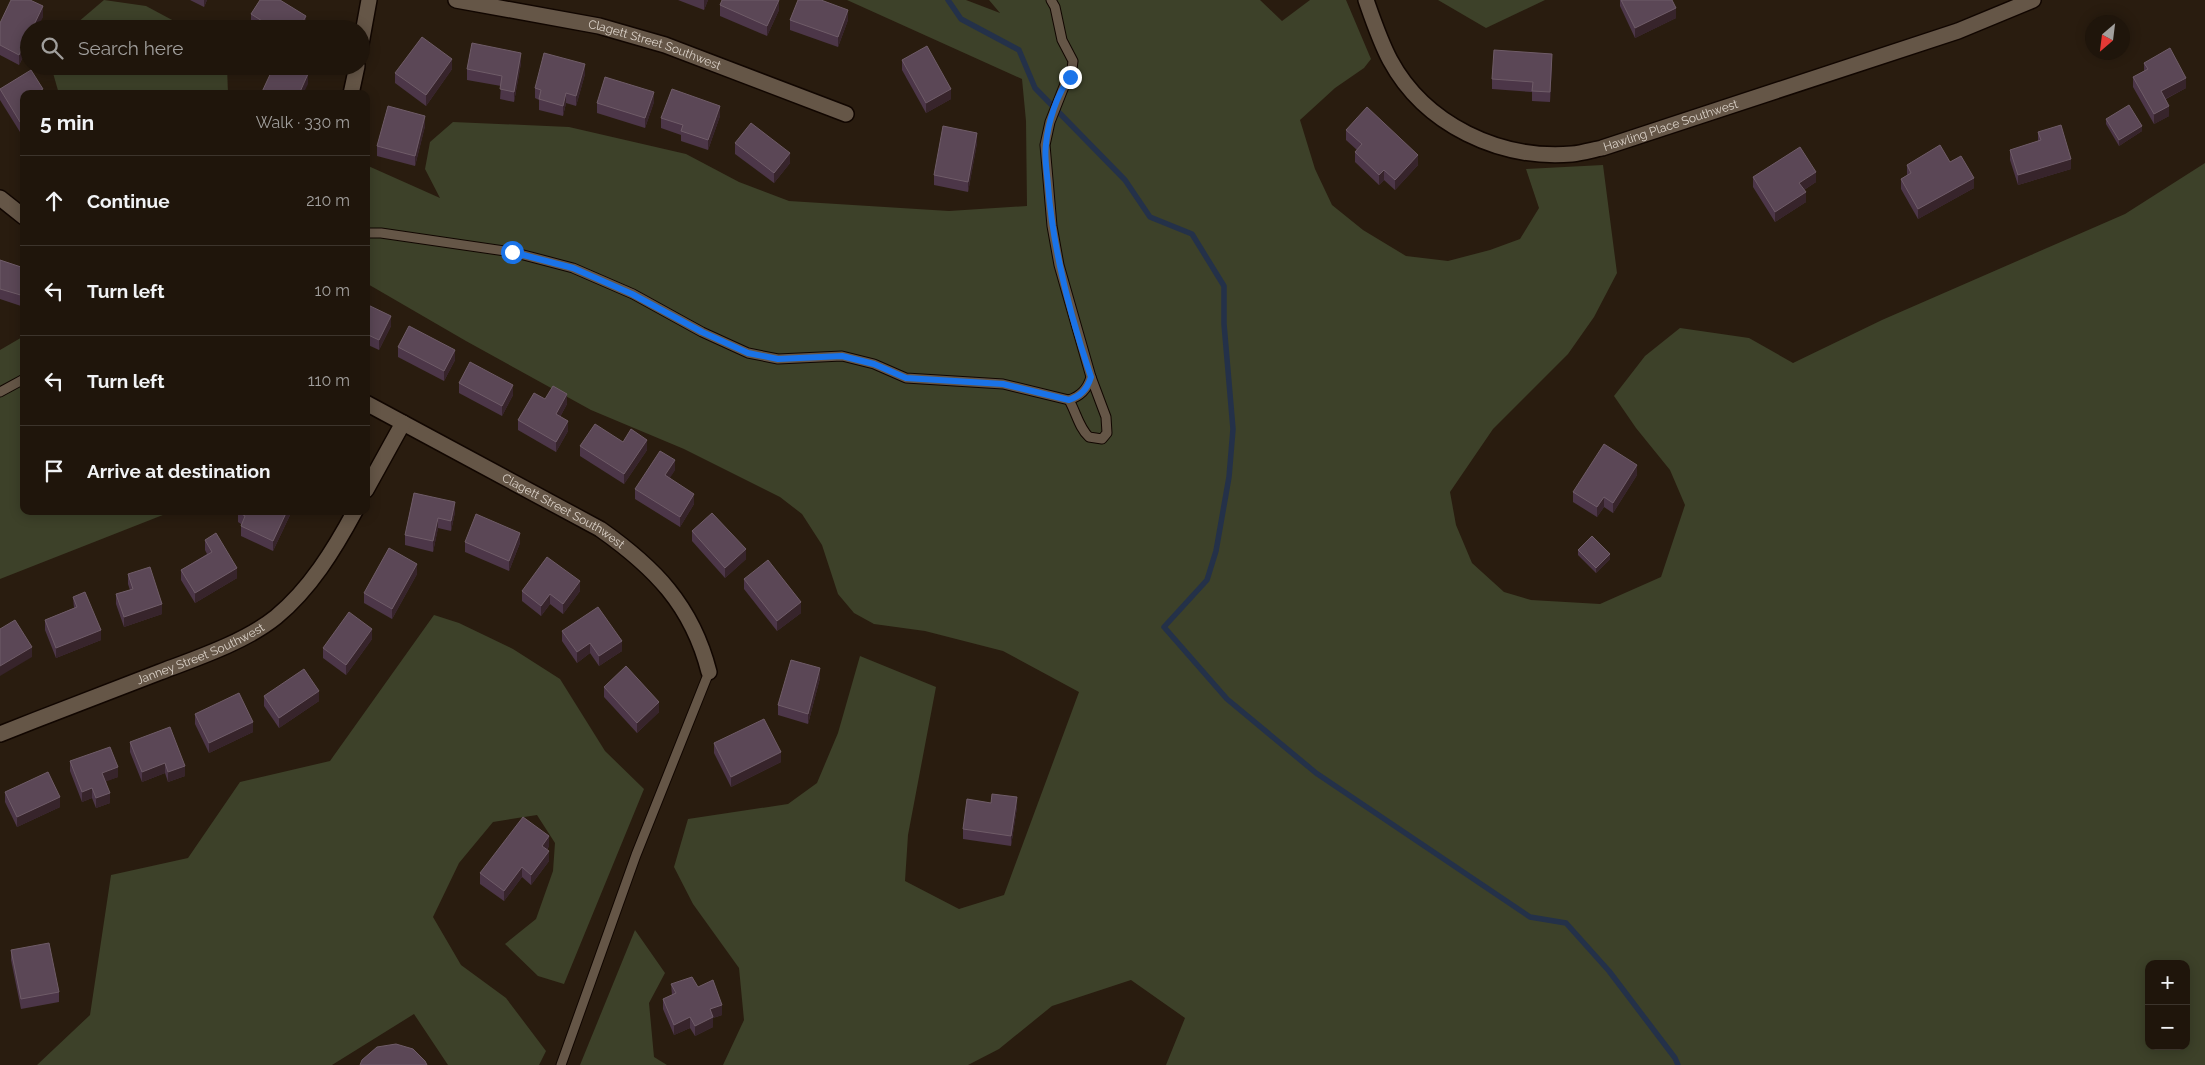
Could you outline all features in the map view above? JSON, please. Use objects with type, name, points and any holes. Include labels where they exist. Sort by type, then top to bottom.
[{"type":"street","points":[[365,20],[369,0]]},
{"type":"street","name":"Clagett Street Southwest","points":[[456,0],[599,26],[665,45],[846,114]]},
{"type":"street","name":"Hawling Place Southwest","points":[[1366,0],[1390,60],[1422,102],[1443,120],[1466,134],[1491,144],[1543,154],[1573,154],[1602,148],[1958,31],[2033,0]]},
{"type":"street","points":[[352,90],[355,75]]},
{"type":"street","points":[[0,198],[20,214]]},
{"type":"street","name":"Clagett Street Southwest","points":[[370,405],[600,529],[629,549],[666,584],[681,605],[694,626],[709,672]]},
{"type":"street","points":[[370,483],[403,423]]},
{"type":"street","name":"Janney Street Southwest","points":[[0,734],[200,657],[250,634],[267,623],[301,593],[328,558],[353,515]]},
{"type":"lane","points":[[1051,0],[1055,7],[1062,40],[1073,61],[1070,77],[1050,122],[1045,145],[1052,226],[1059,265],[1091,377],[1106,417],[1107,433],[1102,439],[1089,437],[1084,432],[1076,411],[1069,400]]},
{"type":"lane","points":[[370,233],[512,252],[573,268],[632,294],[702,332],[748,353],[778,359],[842,356],[874,364],[906,378],[1003,384],[1069,400],[1078,397],[1085,390],[1091,377]]},
{"type":"lane","points":[[0,392],[20,382]]},
{"type":"lane","points":[[561,1065],[636,855],[709,672]]},
{"type":"green space","points":[[104,0],[146,6],[172,20],[81,20]]},
{"type":"green space","points":[[847,0],[966,0],[1000,13],[989,0],[1260,0],[1282,21],[1310,0],[1346,0],[1371,59],[1364,68],[1335,88],[1300,120],[1315,169],[1332,205],[1363,230],[1406,256],[1448,261],[1490,250],[1520,239],[1539,208],[1526,169],[1603,165],[1617,273],[1594,317],[1568,354],[1493,429],[1450,492],[1456,525],[1472,563],[1504,592],[1531,600],[1600,604],[1661,577],[1685,505],[1670,470],[1636,428],[1614,396],[1645,356],[1680,328],[1749,338],[1793,363],[1882,320],[2125,214],[2205,163],[2205,1065],[1166,1065],[1185,1018],[1131,980],[1052,1006],[999,1049],[968,1065],[723,1065],[744,1020],[739,968],[693,904],[674,867],[688,819],[788,804],[817,783],[838,733],[860,656],[936,687],[908,835],[905,881],[959,909],[1004,895],[1079,692],[1003,651],[925,631],[874,624],[854,613],[838,594],[822,545],[802,514],[780,497],[684,449],[591,410],[370,285],[370,167],[440,198],[425,169],[430,142],[453,122],[569,127],[686,154],[739,182],[789,201],[949,211],[1027,206],[1026,121],[1022,79]]},
{"type":"green space","points":[[1438,0],[1545,0],[1486,28]]},
{"type":"green space","points":[[54,75],[227,75],[228,90],[58,90]]},
{"type":"green space","points":[[20,338],[20,515],[163,515],[0,579],[0,350]]},
{"type":"green space","points":[[434,615],[459,623],[513,649],[560,679],[605,751],[644,789],[564,984],[538,976],[505,944],[536,919],[553,871],[555,843],[537,815],[493,822],[459,863],[433,917],[461,965],[506,998],[546,1051],[539,1065],[448,1065],[414,1014],[332,1065],[37,1065],[90,1015],[111,875],[188,858],[240,782],[330,761]]},
{"type":"green space","points":[[635,930],[665,973],[649,1003],[654,1057],[667,1065],[580,1065]]},
{"type":"building","points":[[11,0],[30,0],[43,6],[36,20],[20,20],[19,55],[0,45],[0,23]]},
{"type":"building","points":[[260,0],[280,0],[306,16],[304,20],[261,20],[251,14]]},
{"type":"building","points":[[722,0],[779,0],[767,26],[720,5]]},
{"type":"building","points":[[798,0],[821,0],[848,10],[838,37],[790,20]]},
{"type":"building","points":[[1621,0],[1672,0],[1676,8],[1635,28]]},
{"type":"building","points":[[422,37],[452,59],[426,95],[395,73]]},
{"type":"building","points":[[472,43],[521,53],[514,92],[500,89],[502,76],[467,69]]},
{"type":"building","points":[[927,46],[951,89],[926,103],[902,60]]},
{"type":"building","points":[[2170,48],[2186,78],[2161,91],[2169,106],[2154,114],[2133,77],[2148,69],[2144,63]]},
{"type":"building","points":[[1494,50],[1552,54],[1550,92],[1532,91],[1533,82],[1492,79]]},
{"type":"building","points":[[544,53],[585,64],[576,96],[566,93],[563,106],[539,99],[541,90],[535,88]]},
{"type":"building","points":[[23,75],[34,75],[43,89],[20,90],[20,122],[0,89]]},
{"type":"building","points":[[270,75],[308,75],[301,90],[263,90]]},
{"type":"building","points":[[605,77],[654,92],[645,118],[597,103]]},
{"type":"building","points":[[672,89],[720,106],[708,140],[681,131],[683,125],[661,118]]},
{"type":"building","points":[[2129,105],[2142,126],[2119,140],[2106,119]]},
{"type":"building","points":[[388,106],[425,116],[415,156],[377,146]]},
{"type":"building","points":[[1367,107],[1418,155],[1395,180],[1384,170],[1379,175],[1355,152],[1362,144],[1346,130]]},
{"type":"building","points":[[751,123],[790,153],[774,173],[735,143]]},
{"type":"building","points":[[2061,125],[2071,159],[2018,175],[2010,150],[2041,140],[2038,132]]},
{"type":"building","points":[[943,126],[977,133],[968,182],[934,175]]},
{"type":"building","points":[[1940,145],[1950,162],[1961,156],[1974,178],[1918,209],[1901,179],[1911,173],[1907,165]]},
{"type":"building","points":[[1800,147],[1816,172],[1799,183],[1806,192],[1775,212],[1753,177]]},
{"type":"building","points":[[0,260],[20,267],[20,295],[0,289]]},
{"type":"building","points":[[370,306],[391,316],[379,340],[370,336]]},
{"type":"building","points":[[409,326],[455,350],[444,371],[398,347]]},
{"type":"building","points":[[470,362],[513,385],[502,406],[459,383]]},
{"type":"building","points":[[553,386],[567,394],[556,414],[568,421],[556,442],[518,420],[534,393],[545,399]]},
{"type":"building","points":[[595,424],[623,442],[631,429],[647,440],[624,474],[580,446]]},
{"type":"building","points":[[1604,444],[1637,465],[1613,503],[1604,497],[1597,507],[1573,492]]},
{"type":"building","points":[[660,451],[675,460],[665,475],[694,494],[680,517],[635,489]]},
{"type":"building","points":[[414,493],[455,502],[451,521],[438,518],[433,541],[405,535]]},
{"type":"building","points":[[712,513],[746,549],[725,568],[692,531]]},
{"type":"building","points":[[476,514],[520,533],[509,561],[465,542]]},
{"type":"building","points":[[243,515],[285,515],[273,541],[241,526],[245,516]]},
{"type":"building","points":[[216,533],[237,568],[195,593],[181,570],[212,552],[205,540]]},
{"type":"building","points":[[1592,536],[1610,554],[1596,568],[1578,550]]},
{"type":"building","points":[[389,548],[417,564],[392,609],[364,593]]},
{"type":"building","points":[[547,557],[580,581],[563,604],[550,594],[541,606],[522,591]]},
{"type":"building","points":[[768,560],[801,602],[777,621],[744,579]]},
{"type":"building","points":[[150,567],[162,604],[124,617],[116,594],[133,589],[128,574]]},
{"type":"building","points":[[85,592],[101,630],[56,648],[45,620],[77,607],[73,597]]},
{"type":"building","points":[[598,607],[622,641],[599,656],[590,643],[577,652],[562,631]]},
{"type":"building","points":[[349,612],[372,629],[346,665],[323,648]]},
{"type":"building","points":[[15,620],[32,647],[0,666],[0,629]]},
{"type":"building","points":[[791,660],[820,668],[808,714],[778,705]]},
{"type":"building","points":[[626,666],[659,702],[637,723],[604,687]]},
{"type":"building","points":[[304,669],[319,691],[279,718],[264,696]]},
{"type":"building","points":[[239,693],[253,722],[209,743],[195,714]]},
{"type":"building","points":[[764,719],[781,752],[731,777],[714,743]]},
{"type":"building","points":[[170,727],[185,766],[168,772],[165,763],[142,772],[130,742]]},
{"type":"building","points":[[110,747],[118,767],[102,773],[110,793],[96,798],[92,788],[82,792],[70,761]]},
{"type":"building","points":[[48,772],[60,797],[17,817],[5,792]]},
{"type":"building","points":[[992,794],[1017,797],[1011,836],[963,829],[967,799],[991,803]]},
{"type":"building","points":[[523,817],[549,836],[542,846],[549,851],[531,875],[522,867],[504,891],[480,873]]},
{"type":"building","points":[[49,943],[59,992],[21,999],[11,950]]},
{"type":"building","points":[[692,977],[698,987],[713,980],[722,1005],[710,1009],[713,1017],[695,1026],[690,1017],[674,1025],[663,999],[676,993],[671,984]]},
{"type":"building","points":[[396,1044],[413,1049],[427,1065],[360,1065],[362,1060],[377,1047]]},
{"type":"waterway","points":[[948,0],[961,19],[1019,50],[1035,88],[1125,180],[1150,217],[1192,234],[1224,286],[1224,324],[1233,429],[1229,477],[1216,551],[1207,580],[1164,627],[1227,699],[1316,773],[1530,917],[1566,923],[1609,971],[1675,1058],[1678,1065]]},
{"type":"route","points":[[512,252],[573,268],[632,294],[702,332],[748,353],[778,359],[842,356],[874,364],[906,378],[1003,384],[1069,400],[1078,397],[1085,390],[1090,383],[1091,377],[1059,265],[1052,226],[1045,145],[1050,122],[1065,84],[1070,77]]}]
